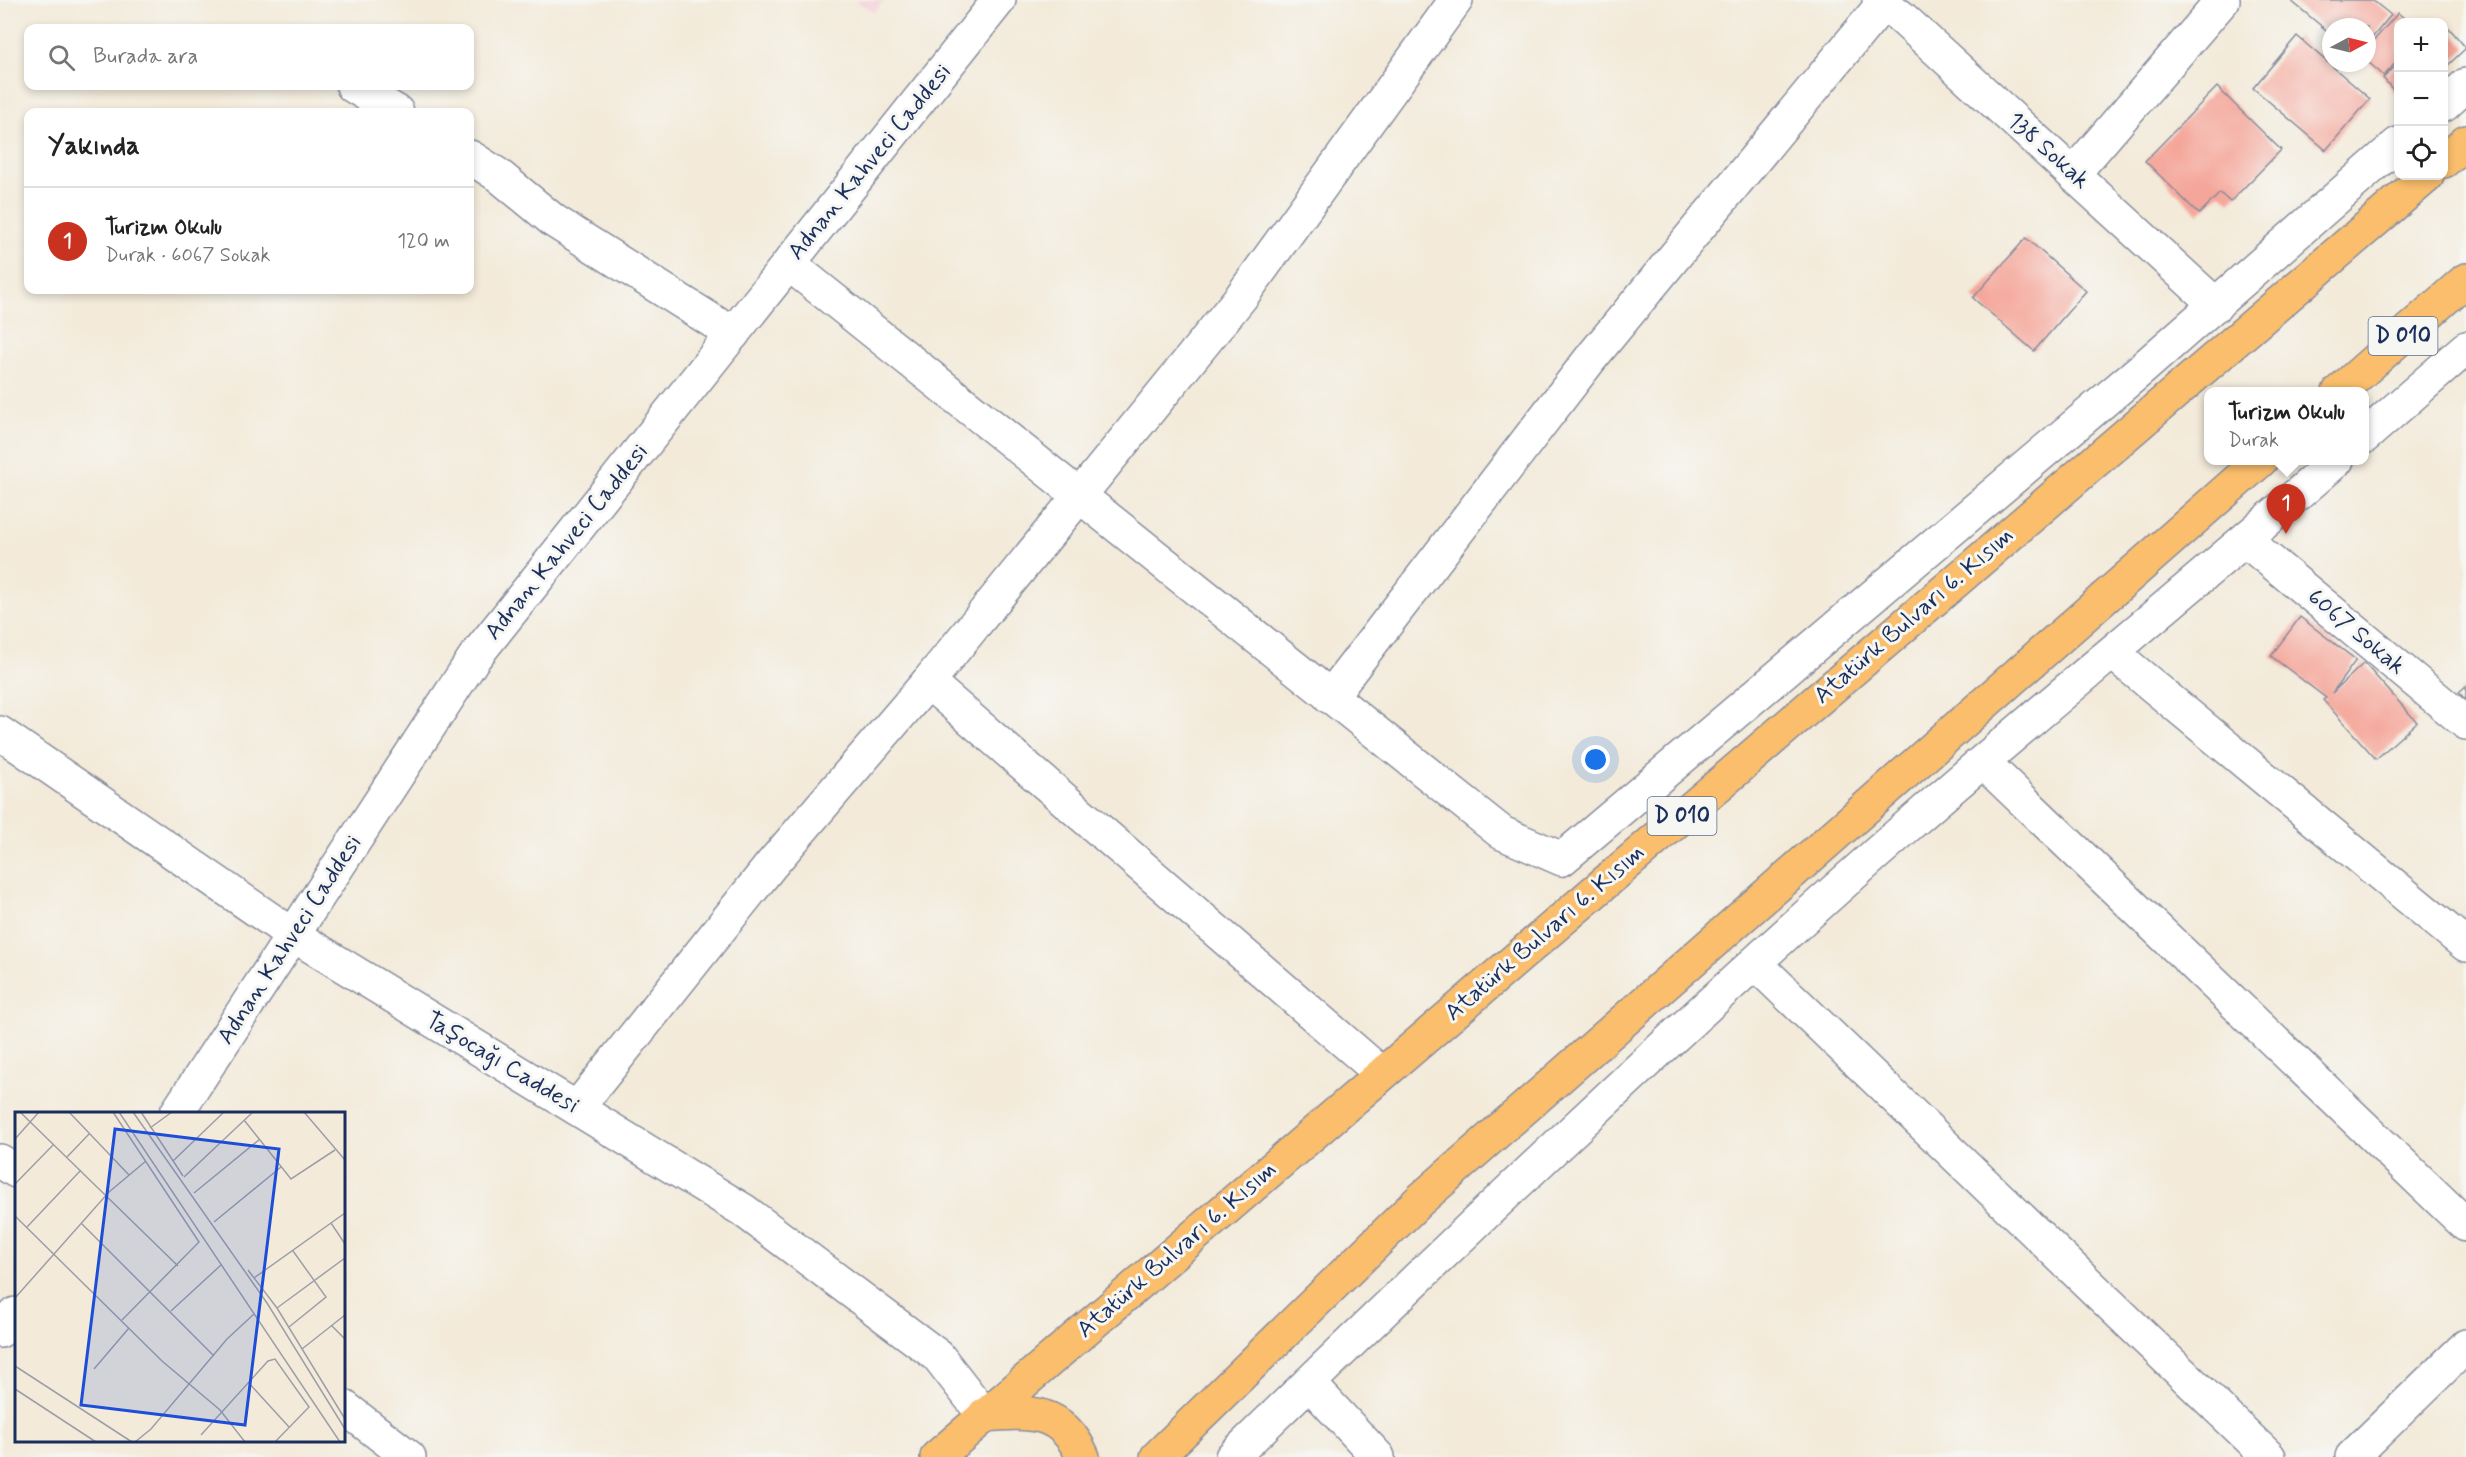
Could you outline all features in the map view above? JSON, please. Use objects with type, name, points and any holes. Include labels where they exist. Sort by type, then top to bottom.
[{"type":"highway","points":[[2448,158],[2466,142]]},
{"type":"highway","name":"Atatürk Bulvarı 6. Kısım","points":[[939,1456],[2422,180]]},
{"type":"highway","name":"D 010","points":[[2345,387],[2466,280]]},
{"type":"highway","points":[[1156,1457],[1420,1200],[2255,465]]},
{"type":"highway","points":[[984,1415],[1026,1411],[1057,1421],[1076,1441],[1083,1457]]},
{"type":"street","name":"Adnan Kahveci Caddesi","points":[[177,1112],[474,658],[999,0]]},
{"type":"street","points":[[577,1108],[771,865],[928,682],[1081,497],[1241,297],[1456,0]]},
{"type":"street","points":[[2073,174],[2223,0]]},
{"type":"street","points":[[1330,697],[1591,358],[1883,1]]},
{"type":"street","name":"138 Sokak","points":[[1883,1],[2216,305]]},
{"type":"street","points":[[2448,101],[2466,85]]},
{"type":"street","points":[[361,90],[390,108]]},
{"type":"street","points":[[789,264],[1502,833],[1562,859],[2216,305],[2394,148]]},
{"type":"street","points":[[474,160],[498,175],[554,221],[733,334]]},
{"type":"street","points":[[2369,433],[2466,348]]},
{"type":"street","points":[[1232,1457],[1564,1137],[1983,762],[2331,465]]},
{"type":"street","name":"6067 Sokak","points":[[2245,540],[2466,723]]},
{"type":"street","points":[[2113,653],[2466,945]]},
{"type":"street","points":[[928,682],[1382,1074]]},
{"type":"street","name":"Taşocağı Caddesi","points":[[0,733],[293,935],[743,1210],[938,1356],[984,1415]]},
{"type":"street","points":[[1983,762],[2466,1225]]},
{"type":"street","points":[[1756,964],[2269,1457]]},
{"type":"street","points":[[0,1161],[15,1170]]},
{"type":"street","points":[[0,1331],[15,1315]]},
{"type":"street","points":[[2352,1457],[2466,1346]]},
{"type":"street","points":[[1309,1383],[1378,1457]]},
{"type":"street","points":[[345,1408],[387,1451]]},
{"type":"shaded area","points":[[855,0],[884,0],[874,13]]},
{"type":"building","points":[[2290,0],[2372,0],[2391,15],[2376,33],[2376,18],[2322,18],[2322,27]]},
{"type":"building","points":[[2398,13],[2404,18],[2394,18],[2394,65],[2384,76],[2376,69],[2376,38]]},
{"type":"building","points":[[2448,27],[2466,48],[2448,65]]},
{"type":"building","points":[[2297,36],[2322,58],[2322,72],[2339,72],[2370,99],[2326,150],[2253,88]]},
{"type":"building","points":[[2394,68],[2394,91],[2383,78]]},
{"type":"building","points":[[2217,87],[2281,150],[2230,202],[2220,193],[2199,214],[2145,161]]},
{"type":"building","points":[[2026,238],[2086,291],[2034,351],[1973,298]]},
{"type":"building","points":[[2300,617],[2356,660],[2332,693],[2364,663],[2417,722],[2376,759],[2323,700],[2326,698],[2271,656]]},
{"type":"building","points":[[2466,686],[2466,701],[2459,692]]},
{"type":"place","name":"Turizm Okulu","points":[[2286,534]]}]
